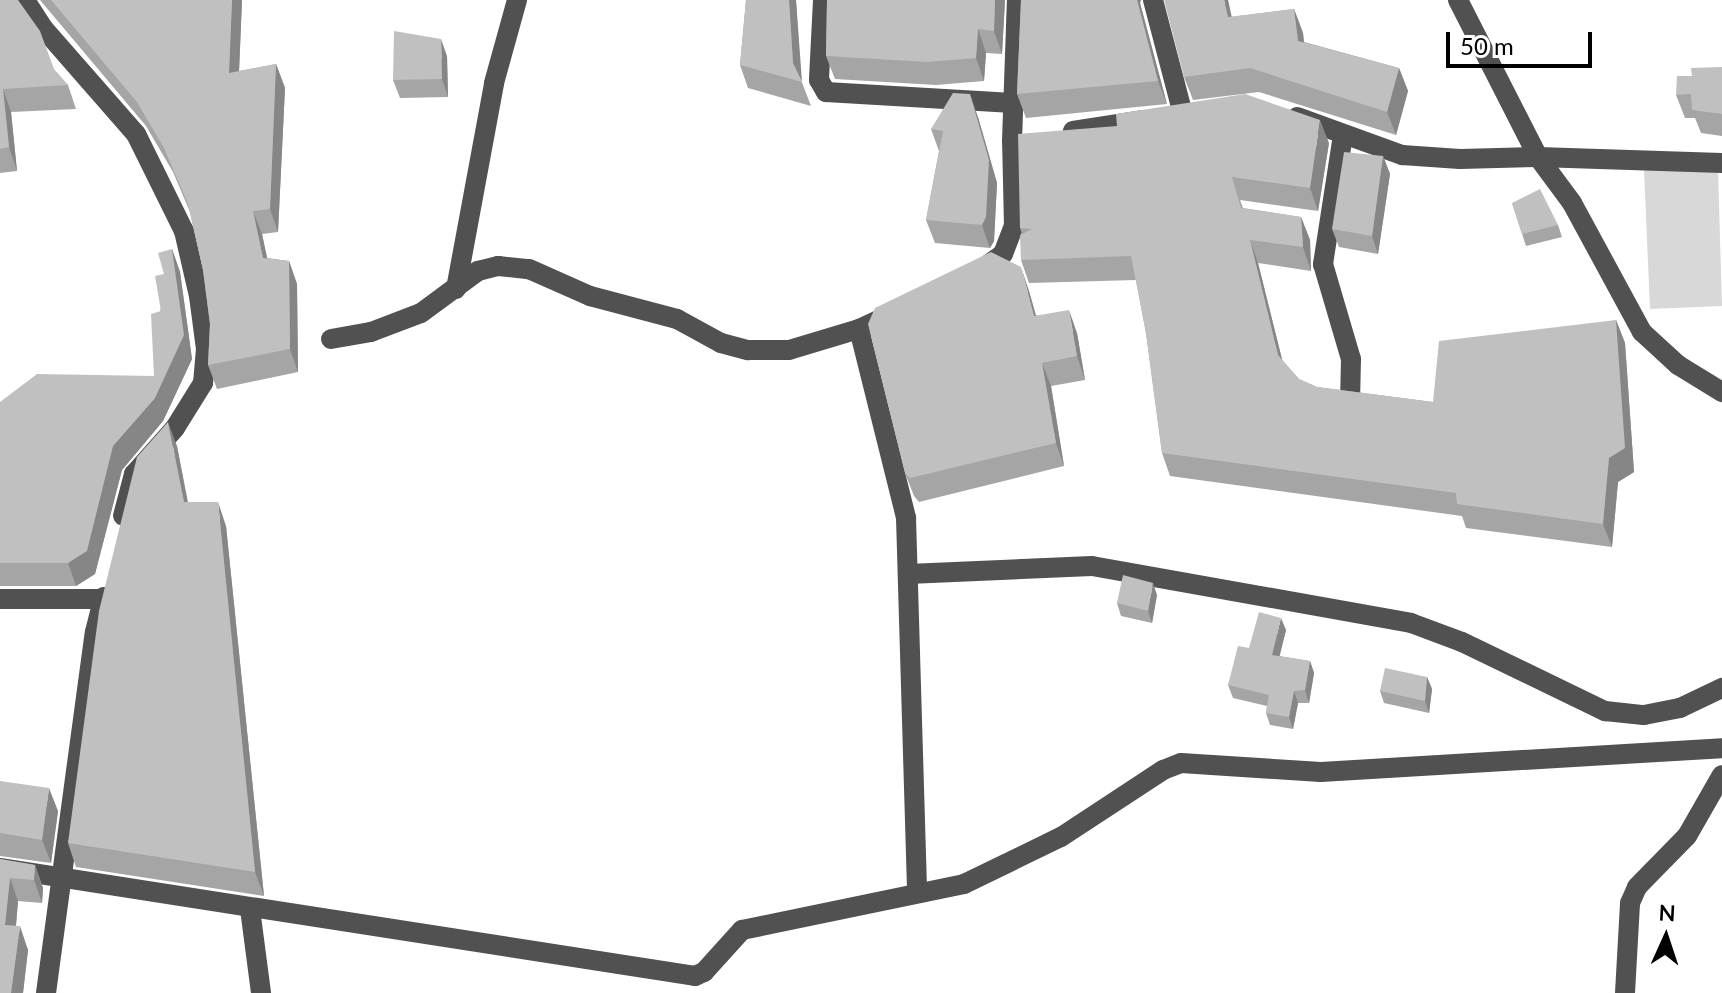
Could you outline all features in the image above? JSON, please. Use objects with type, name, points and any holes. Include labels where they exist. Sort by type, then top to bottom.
[{"type":"street","points":[[25,0],[44,29],[136,134],[184,231],[199,296],[206,349],[203,383],[175,428],[134,474],[117,542]]},
{"type":"street","points":[[456,289],[491,95],[517,0]]},
{"type":"street","points":[[823,0],[819,80],[826,92],[1013,103]]},
{"type":"street","points":[[960,281],[989,267],[1003,254],[1014,226],[1020,139],[1013,103],[1017,0]]},
{"type":"street","points":[[1059,133],[1191,113],[1153,0]]},
{"type":"street","points":[[1458,0],[1538,157],[1572,203],[1642,332],[1667,357],[1722,392]]},
{"type":"street","points":[[1279,110],[1402,155],[1460,159],[1538,157],[1722,163]]},
{"type":"street","points":[[1343,135],[1323,264],[1351,359],[1350,402]]},
{"type":"street","points":[[331,339],[371,332],[421,313],[478,271],[498,266],[529,269],[590,296],[677,319],[721,343],[748,350],[789,350],[859,329],[902,308]]},
{"type":"street","points":[[859,329],[901,487],[906,518],[917,892]]},
{"type":"street","points":[[908,574],[1092,566],[1411,623],[1462,642],[1605,711],[1644,715],[1680,708],[1722,688]]},
{"type":"street","points":[[46,993],[95,632],[110,571]]},
{"type":"street","points":[[0,599],[104,599]]},
{"type":"street","points":[[0,868],[250,909],[392,927],[687,976],[704,972],[742,930],[964,884],[1061,837],[1163,770],[1181,763],[1321,772],[1722,748]]},
{"type":"street","points":[[1625,993],[1630,903],[1637,887],[1687,836],[1722,775]]},
{"type":"street","points":[[250,909],[261,993]]},
{"type":"shaded area","points":[[1644,170],[1718,170],[1722,306],[1650,309]]},
{"type":"building","points":[[0,0],[18,0],[40,31],[54,69],[68,85],[3,89],[9,147],[0,149]]},
{"type":"building","points":[[51,0],[232,0],[229,73],[276,64],[270,209],[253,211],[263,258],[289,261],[290,349],[208,365],[210,324],[203,270],[188,204],[164,148],[137,102]]},
{"type":"building","points":[[746,0],[789,0],[793,63],[802,82],[740,65]]},
{"type":"building","points":[[827,0],[995,0],[994,31],[978,29],[976,58],[927,62],[826,56]]},
{"type":"building","points":[[1021,0],[1137,0],[1158,81],[1017,94]]},
{"type":"building","points":[[1164,0],[1224,0],[1228,17],[1294,9],[1298,41],[1399,68],[1387,112],[1250,68],[1184,77]]},
{"type":"building","points":[[394,31],[441,39],[442,79],[393,80]]},
{"type":"building","points":[[1722,67],[1722,114],[1692,110],[1691,94],[1676,95],[1677,76],[1692,76],[1691,68]]},
{"type":"building","points":[[953,93],[970,94],[989,160],[986,217],[982,225],[926,220],[943,131],[931,129]]},
{"type":"building","points":[[1245,94],[1320,120],[1310,188],[1232,177],[1241,208],[1301,217],[1303,247],[1250,240],[1278,355],[1299,379],[1317,387],[1433,402],[1439,341],[1616,320],[1625,448],[1609,458],[1603,524],[1457,504],[1456,493],[1162,453],[1146,333],[1131,256],[1021,260],[1020,235],[1032,229],[1020,228],[1018,134],[1117,126],[1116,114]]},
{"type":"building","points":[[1344,152],[1383,156],[1372,236],[1332,229]]},
{"type":"building","points":[[1540,189],[1558,225],[1522,234],[1512,203]]},
{"type":"building","points":[[172,249],[184,335],[155,398],[113,446],[87,551],[68,563],[0,563],[0,402],[37,374],[154,376],[151,314],[161,311],[155,276],[164,274],[158,253]]},
{"type":"building","points":[[991,252],[1021,267],[1034,316],[1069,310],[1077,356],[1042,363],[1056,443],[910,478],[905,473],[868,324],[875,308]]},
{"type":"building","points":[[168,422],[184,502],[218,502],[255,872],[68,843],[99,611],[137,457]]},
{"type":"building","points":[[1123,575],[1153,583],[1148,611],[1117,603]]},
{"type":"building","points":[[1259,612],[1281,618],[1272,655],[1310,661],[1305,690],[1294,691],[1289,717],[1266,713],[1269,695],[1228,685],[1238,646],[1249,648]]},
{"type":"building","points":[[1385,668],[1427,677],[1425,701],[1380,691]]},
{"type":"building","points":[[0,781],[49,788],[42,840],[0,833]]},
{"type":"building","points":[[0,859],[35,865],[34,880],[10,878],[5,925],[20,926],[11,993],[0,993]]}]
